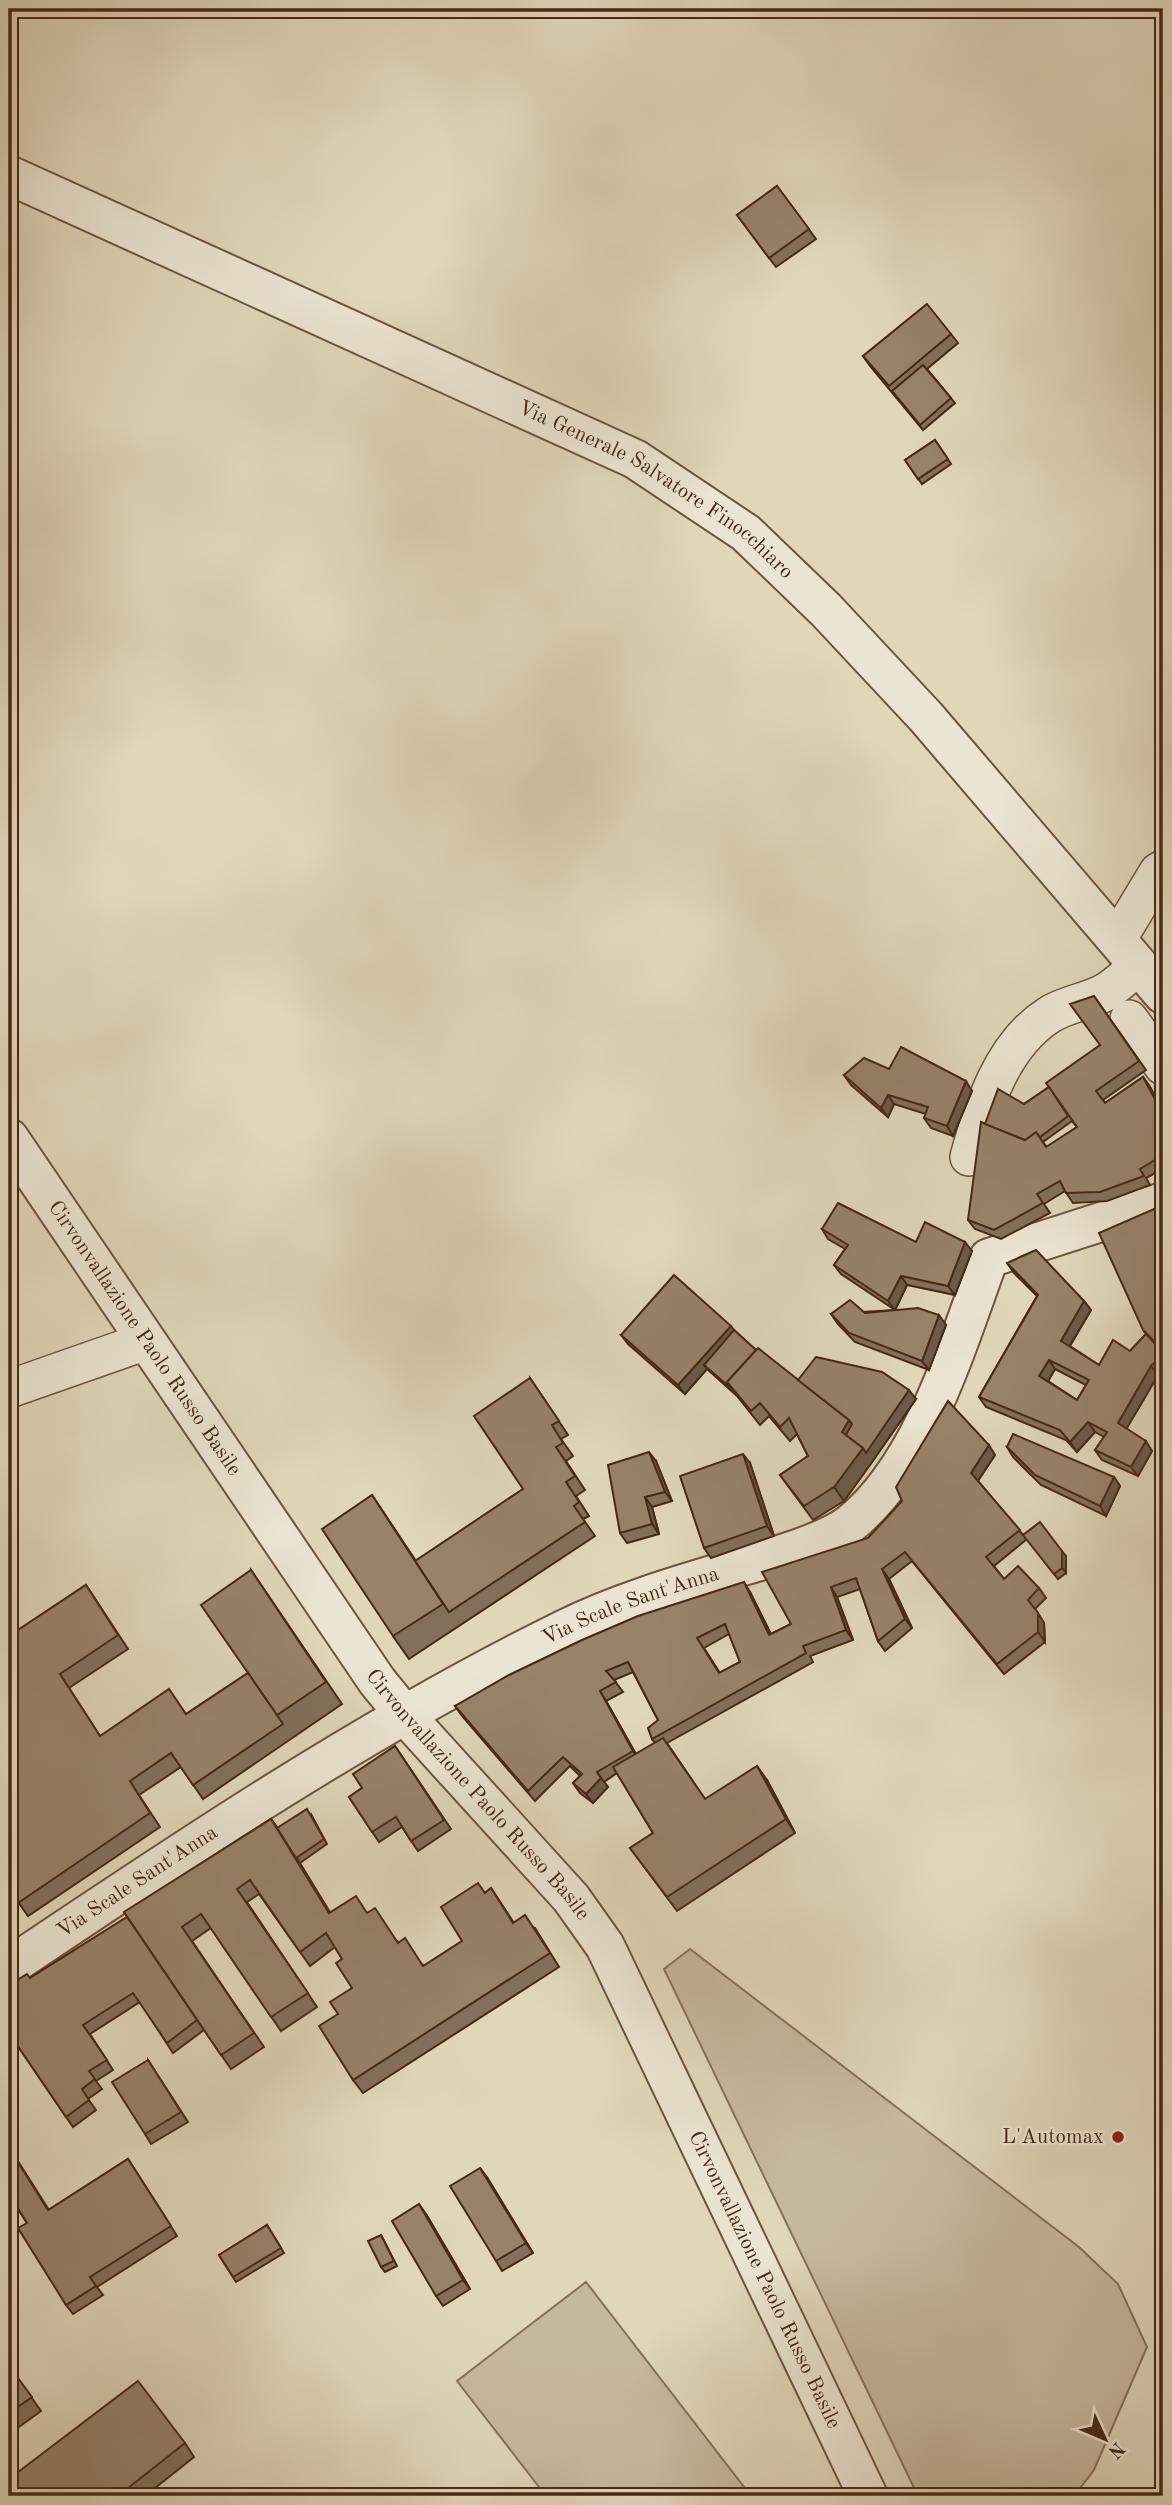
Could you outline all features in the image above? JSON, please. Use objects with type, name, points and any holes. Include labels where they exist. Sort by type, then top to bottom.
[{"type":"street","name":"Via Generale Salvatore Finocchiaro","points":[[9,175],[635,459],[687,491],[746,533],[825,610],[926,717],[1163,993]]},
{"type":"street","points":[[969,1157],[978,1124],[1007,1058],[1027,1034],[1050,1014],[1108,991],[1128,953],[1158,872],[1163,869]]},
{"type":"street","points":[[1129,1019],[1163,1066]]},
{"type":"street","name":"Cirvonvallazione Paolo Russo Basile","points":[[9,1138],[377,1681],[562,1887],[606,1946],[868,2496]]},
{"type":"street","name":"Via Scale Sant'Anna","points":[[9,1967],[157,1868],[403,1713],[569,1627],[675,1586],[786,1553],[848,1525],[891,1481],[941,1388],[989,1258],[1163,1202]]},
{"type":"street","points":[[9,1389],[146,1341]]},
{"type":"shaded area","points":[[690,1949],[1079,2247],[1118,2284],[1147,2347],[1094,2470],[1074,2496],[1047,2493],[1045,2496],[918,2496],[664,1969]]},
{"type":"shaded area","points":[[586,2282],[751,2496],[546,2496],[457,2381]]},
{"type":"building","points":[[777,186],[809,229],[769,258],[737,215]]},
{"type":"building","points":[[927,304],[951,334],[889,386],[863,356]]},
{"type":"building","points":[[923,365],[951,398],[920,425],[892,391]]},
{"type":"building","points":[[935,440],[948,459],[918,479],[905,460]]},
{"type":"building","points":[[1094,996],[1139,1061],[1096,1091],[1105,1103],[1143,1077],[1163,1114],[1163,1155],[1140,1169],[1144,1176],[1100,1192],[1066,1193],[1060,1181],[1037,1194],[1043,1203],[994,1230],[968,1220],[981,1122],[1025,1140],[1036,1132],[1046,1147],[1077,1127],[1046,1083],[1100,1045],[1070,1004]]},
{"type":"building","points":[[901,1047],[966,1081],[947,1126],[924,1118],[928,1107],[888,1095],[881,1108],[844,1075],[864,1058],[889,1069]]},
{"type":"building","points":[[1049,1087],[1068,1116],[1040,1137],[1036,1132],[1025,1140],[985,1124],[998,1089],[1024,1104]]},
{"type":"building","points":[[838,1203],[916,1242],[925,1222],[965,1242],[948,1286],[901,1276],[888,1301],[834,1265],[848,1245],[822,1229]]},
{"type":"building","points":[[1154,1209],[1163,1225],[1162,1349],[1143,1330],[1099,1233]]},
{"type":"building","points":[[1036,1250],[1084,1301],[1061,1341],[1099,1365],[1113,1340],[1130,1351],[1146,1334],[1163,1352],[1151,1366],[1118,1423],[1146,1441],[1131,1467],[1095,1450],[1107,1432],[1088,1422],[1070,1442],[1060,1430],[979,1397],[1038,1295],[1007,1263]],"holes":[[[1049,1360],[1089,1380],[1077,1400],[1039,1376]]]},
{"type":"building","points":[[674,1275],[731,1326],[678,1385],[621,1335]]},
{"type":"building","points":[[850,1300],[865,1313],[918,1308],[939,1315],[922,1361],[849,1333],[831,1314]]},
{"type":"building","points":[[734,1330],[756,1350],[727,1382],[734,1391],[704,1365]]},
{"type":"building","points":[[758,1348],[849,1420],[842,1432],[863,1448],[834,1487],[804,1506],[780,1475],[808,1456],[789,1418],[780,1427],[760,1403],[751,1411],[727,1382]]},
{"type":"building","points":[[816,1357],[882,1372],[909,1390],[866,1453],[846,1435],[852,1424],[849,1420],[798,1380]]},
{"type":"building","points":[[530,1378],[559,1421],[552,1425],[563,1443],[556,1447],[575,1476],[566,1482],[579,1502],[574,1506],[585,1522],[449,1612],[415,1561],[523,1489],[474,1416]]},
{"type":"building","points":[[948,1401],[989,1445],[971,1473],[1020,1530],[986,1557],[1004,1579],[1018,1566],[1039,1588],[1028,1600],[1038,1613],[1038,1632],[997,1664],[905,1552],[882,1569],[905,1619],[878,1641],[856,1578],[831,1587],[846,1630],[803,1646],[806,1653],[652,1739],[648,1728],[658,1720],[628,1662],[606,1671],[616,1682],[600,1691],[633,1751],[597,1772],[601,1778],[586,1794],[573,1783],[582,1774],[563,1757],[528,1791],[455,1706],[509,1675],[582,1640],[638,1616],[744,1582],[769,1635],[791,1624],[762,1572],[868,1538],[902,1501],[896,1487]],"holes":[[[725,1624],[740,1662],[719,1673],[697,1638]]]},
{"type":"building","points":[[1013,1434],[1114,1477],[1100,1506],[1035,1475],[1007,1447]]},
{"type":"building","points":[[649,1452],[665,1492],[645,1497],[652,1524],[620,1533],[608,1465]]},
{"type":"building","points":[[743,1454],[767,1526],[704,1548],[680,1476]]},
{"type":"building","points":[[372,1495],[443,1604],[393,1636],[322,1529]]},
{"type":"building","points":[[1040,1522],[1062,1551],[1062,1568],[1054,1574],[1023,1535]]},
{"type":"building","points":[[251,1570],[326,1682],[277,1715],[201,1605]]},
{"type":"building","points":[[86,1585],[118,1635],[60,1674],[100,1736],[169,1689],[186,1714],[248,1673],[283,1724],[193,1785],[171,1753],[130,1781],[150,1813],[18,1903],[9,1889],[9,1636]]},
{"type":"building","points":[[663,1738],[705,1799],[757,1766],[786,1819],[667,1897],[630,1848],[653,1833],[613,1767]]},
{"type":"building","points":[[395,1746],[444,1820],[411,1841],[396,1817],[372,1832],[349,1797],[362,1788],[353,1774]]},
{"type":"building","points":[[307,1809],[324,1839],[296,1858],[277,1828]]},
{"type":"building","points":[[271,1819],[329,1913],[356,1896],[367,1913],[375,1908],[398,1943],[405,1938],[423,1966],[462,1941],[441,1907],[478,1883],[485,1893],[491,1888],[513,1923],[525,1915],[550,1953],[353,2080],[319,2026],[338,2014],[330,2002],[352,1988],[336,1963],[342,1959],[326,1933],[300,1952],[250,1880],[237,1889],[308,1993],[271,2017],[201,1914],[182,1927],[254,2033],[221,2055],[124,1912]]},
{"type":"building","points":[[127,1917],[197,2020],[167,2043],[133,1993],[83,2025],[107,2060],[89,2071],[95,2079],[82,2089],[89,2100],[66,2117],[9,2033],[9,1985],[27,1974],[30,1978]]},
{"type":"building","points":[[148,2060],[181,2112],[145,2134],[112,2082]]},
{"type":"building","points":[[9,2148],[48,2210],[128,2159],[171,2226],[90,2277],[96,2286],[66,2305],[18,2228],[27,2223],[9,2194]]},
{"type":"building","points":[[480,2168],[526,2243],[496,2261],[450,2186]]},
{"type":"building","points":[[419,2204],[463,2280],[436,2296],[392,2221]]},
{"type":"building","points":[[267,2225],[281,2248],[233,2277],[219,2255]]},
{"type":"building","points":[[381,2235],[394,2261],[381,2267],[368,2241]]},
{"type":"building","points":[[9,2366],[32,2397],[9,2413]]},
{"type":"building","points":[[138,2381],[185,2443],[118,2496],[9,2496],[9,2479]]},
{"type":"place","name":"L'Automax","points":[[1118,2137]]}]
